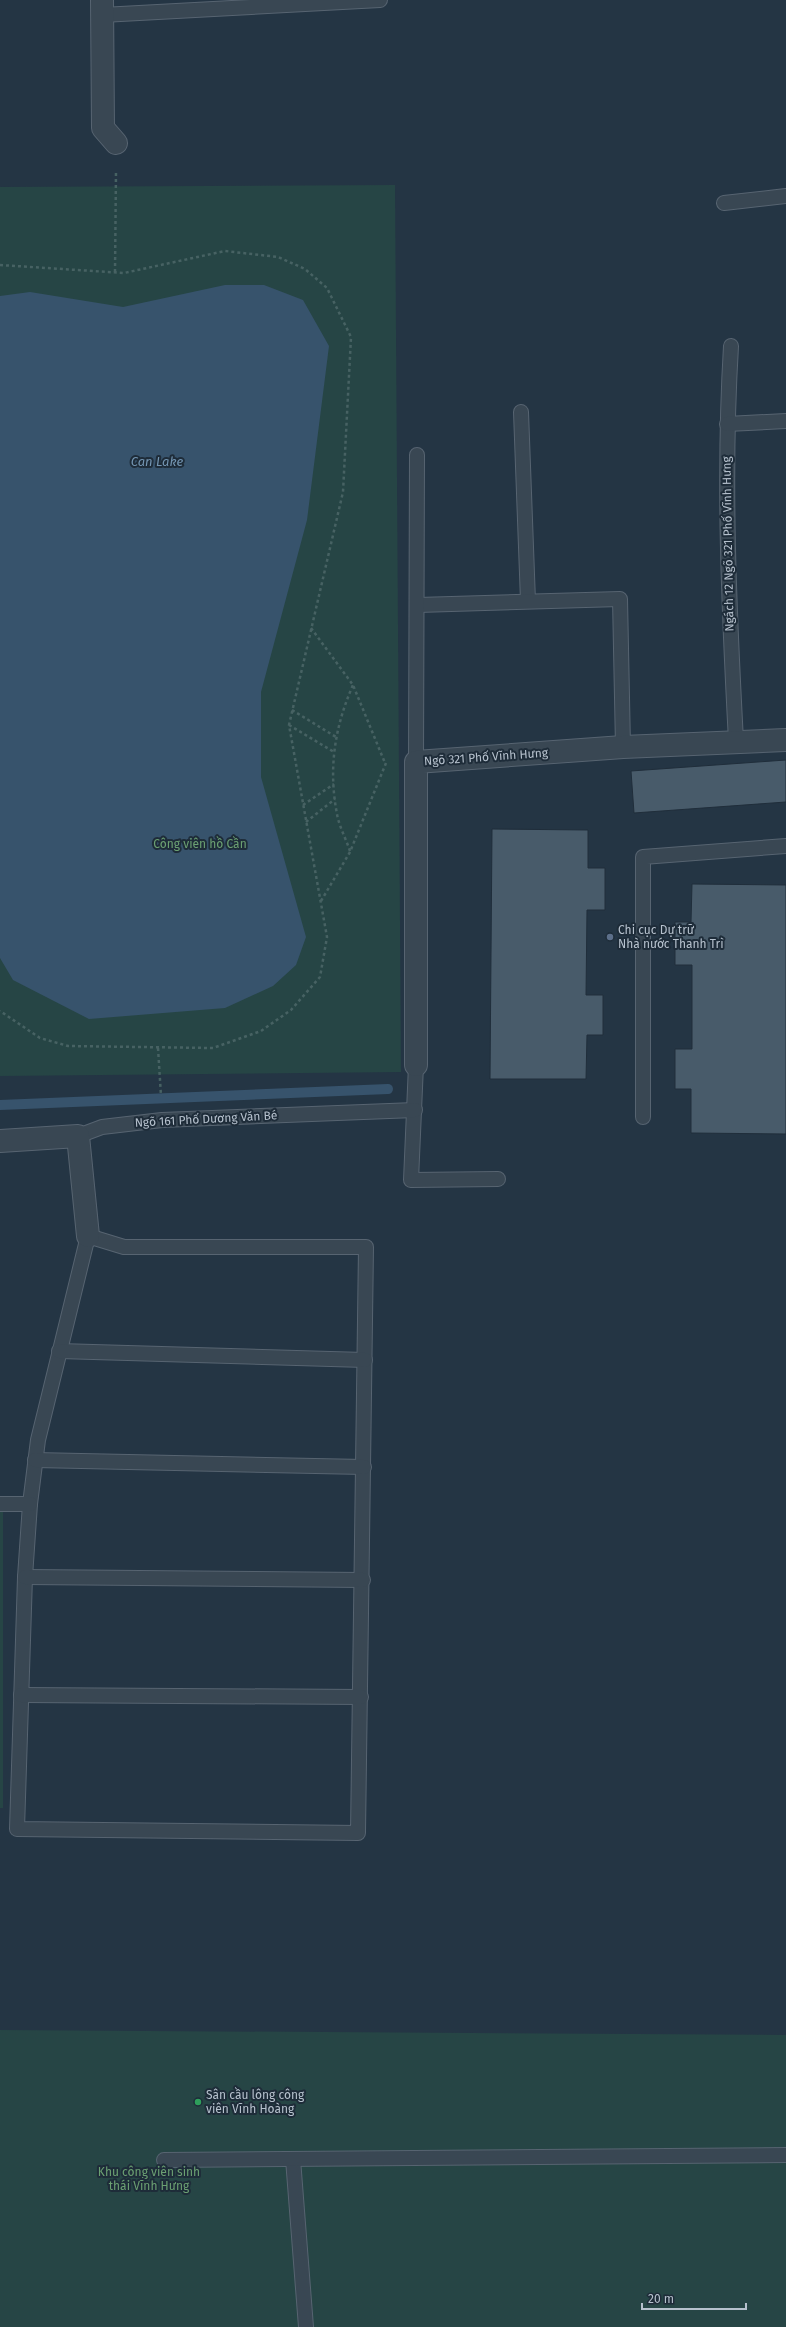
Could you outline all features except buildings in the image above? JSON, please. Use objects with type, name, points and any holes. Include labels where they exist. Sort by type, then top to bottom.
[{"type":"street","points":[[102,7],[103,128],[116,143]]},
{"type":"street","name":"Ngõ 321 Phố Vĩnh Hưng","points":[[416,1066],[416,762],[623,747],[786,740]]},
{"type":"street","points":[[78,1136],[88,1236]]},
{"type":"street","name":"Ngõ 161 Phố Dương Văn Bé","points":[[0,1141],[78,1136]]},
{"type":"lane","points":[[102,7],[380,0]]},
{"type":"lane","points":[[724,203],[786,196]]},
{"type":"lane","name":"Ngách 12 Ngõ 321 Phố Vĩnh Hưng","points":[[731,346],[727,424],[728,600],[736,741]]},
{"type":"lane","points":[[521,412],[528,601]]},
{"type":"lane","points":[[727,424],[786,421]]},
{"type":"lane","points":[[416,762],[418,605],[417,455]]},
{"type":"lane","points":[[418,605],[620,599],[623,747]]},
{"type":"lane","points":[[643,1117],[643,857],[786,846]]},
{"type":"lane","points":[[416,1066],[411,1180],[498,1179]]},
{"type":"lane","name":"Ngõ 161 Phố Dương Văn Bé","points":[[78,1136],[102,1127],[162,1120],[415,1110]]},
{"type":"lane","points":[[88,1236],[124,1246],[366,1247],[363,1580],[358,1834],[17,1830],[25,1578],[30,1504],[35,1460],[38,1440],[59,1351],[88,1236]]},
{"type":"lane","points":[[59,1351],[365,1360]]},
{"type":"lane","points":[[35,1460],[364,1467]]},
{"type":"lane","points":[[0,1504],[30,1504]]},
{"type":"lane","points":[[25,1578],[363,1580]]},
{"type":"lane","points":[[21,1694],[360,1697]]},
{"type":"lane","points":[[164,2160],[786,2156]]},
{"type":"lane","points":[[293,2159],[306,2327]]},
{"type":"path","points":[[115,273],[116,143]]},
{"type":"path","points":[[0,265],[124,273],[225,251],[278,257],[305,269],[327,288],[351,337],[343,492],[288,725],[328,938],[320,977],[291,1010],[261,1031],[213,1048],[68,1046],[40,1038],[0,1011]]},
{"type":"path","points":[[311,628],[353,685],[385,763],[350,852],[320,901]]},
{"type":"path","points":[[350,852],[337,814],[334,784],[334,752],[336,737],[344,706],[353,685]]},
{"type":"path","points":[[292,710],[336,737]]},
{"type":"path","points":[[288,725],[334,752]]},
{"type":"path","points":[[385,763],[416,762]]},
{"type":"path","points":[[303,805],[334,784]]},
{"type":"path","points":[[306,822],[336,799]]},
{"type":"path","points":[[158,1048],[160,1084]]},
{"type":"green space","name":"Công viên hồ Cần","points":[[395,185],[401,1072],[0,1076],[0,187]]},
{"type":"green space","points":[[0,1510],[3,1510],[3,1808],[0,1808]]},
{"type":"green space","name":"Khu công viên sinh thái Vĩnh Hưng","points":[[0,2030],[786,2035],[786,2327],[0,2327]]},
{"type":"water","name":"Can Lake","points":[[225,285],[264,285],[303,300],[329,346],[307,520],[261,692],[261,777],[306,937],[296,965],[273,986],[225,1008],[89,1019],[13,980],[0,958],[0,296],[30,292],[123,307]]},
{"type":"waterway","points":[[0,1105],[388,1089]]},
{"type":"place","name":"Chi cục Dự trữ Nhà nước Thanh Trì","points":[[610,937]]},
{"type":"place","name":"Sân cầu lông công viên Vĩnh Hoàng","points":[[198,2102]]}]
